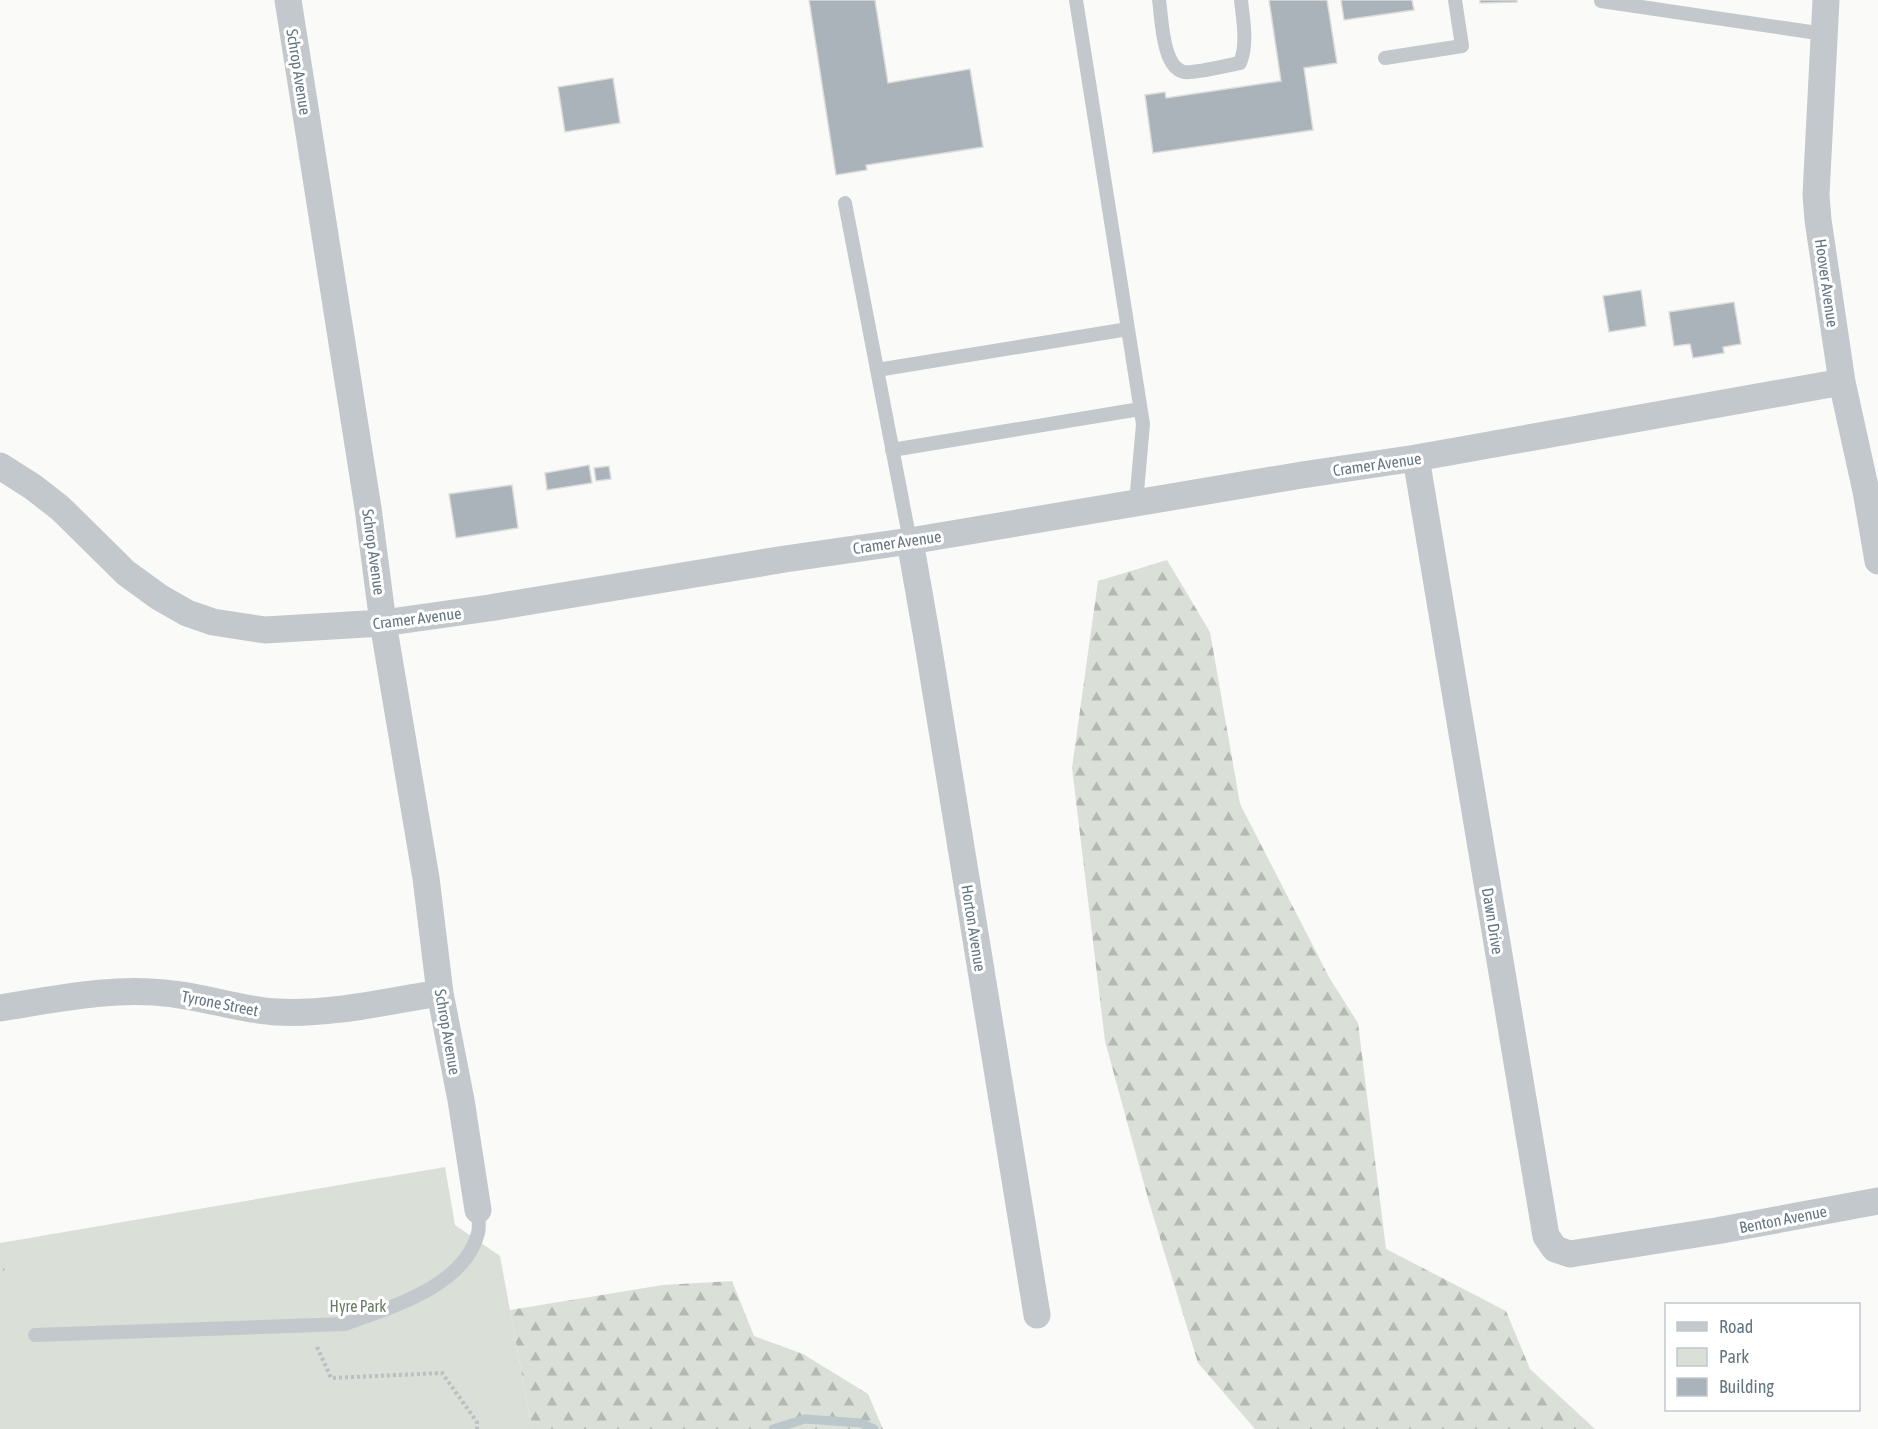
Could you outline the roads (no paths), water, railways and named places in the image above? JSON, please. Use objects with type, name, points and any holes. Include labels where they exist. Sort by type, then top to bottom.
[{"type":"street","name":"Schrop Avenue","points":[[288,0],[368,508],[383,623],[426,878],[440,993],[461,1100],[478,1210]]},
{"type":"street","name":"Hoover Avenue","points":[[1826,0],[1816,195],[1842,382],[1866,490],[1878,561]]},
{"type":"street","name":"Cramer Avenue","points":[[0,466],[60,508],[126,573],[159,597],[187,613],[213,622],[265,630],[383,623],[501,606],[1416,458],[1842,382]]},
{"type":"street","name":"Dawn Drive","points":[[1416,458],[1546,1236],[1555,1249],[1570,1254],[1687,1236]]},
{"type":"street","name":"Horton Avenue","points":[[910,541],[1038,1316]]},
{"type":"street","name":"Tyrone Street","points":[[0,1008],[122,991],[173,994],[269,1011],[328,1011],[440,993]]},
{"type":"street","name":"Benton Avenue","points":[[1687,1236],[1878,1201]]},
{"type":"lane","points":[[1076,0],[1143,424],[1136,503]]},
{"type":"lane","points":[[1159,0],[1168,55],[1174,67],[1185,72],[1240,63],[1244,54],[1241,0]]},
{"type":"lane","points":[[1385,58],[1462,46],[1455,0]]},
{"type":"lane","points":[[1601,1],[1824,34]]},
{"type":"lane","points":[[845,203],[910,541]]},
{"type":"lane","points":[[877,370],[1128,329]]},
{"type":"lane","points":[[892,450],[1140,409]]},
{"type":"lane","points":[[35,1335],[345,1324],[435,1287],[468,1257],[478,1232],[478,1210]]},
{"type":"waterway","points":[[773,1429],[805,1419],[861,1423],[874,1429]]},
{"type":"park label","name":"Hyre Park","points":[[358,1306]]}]
